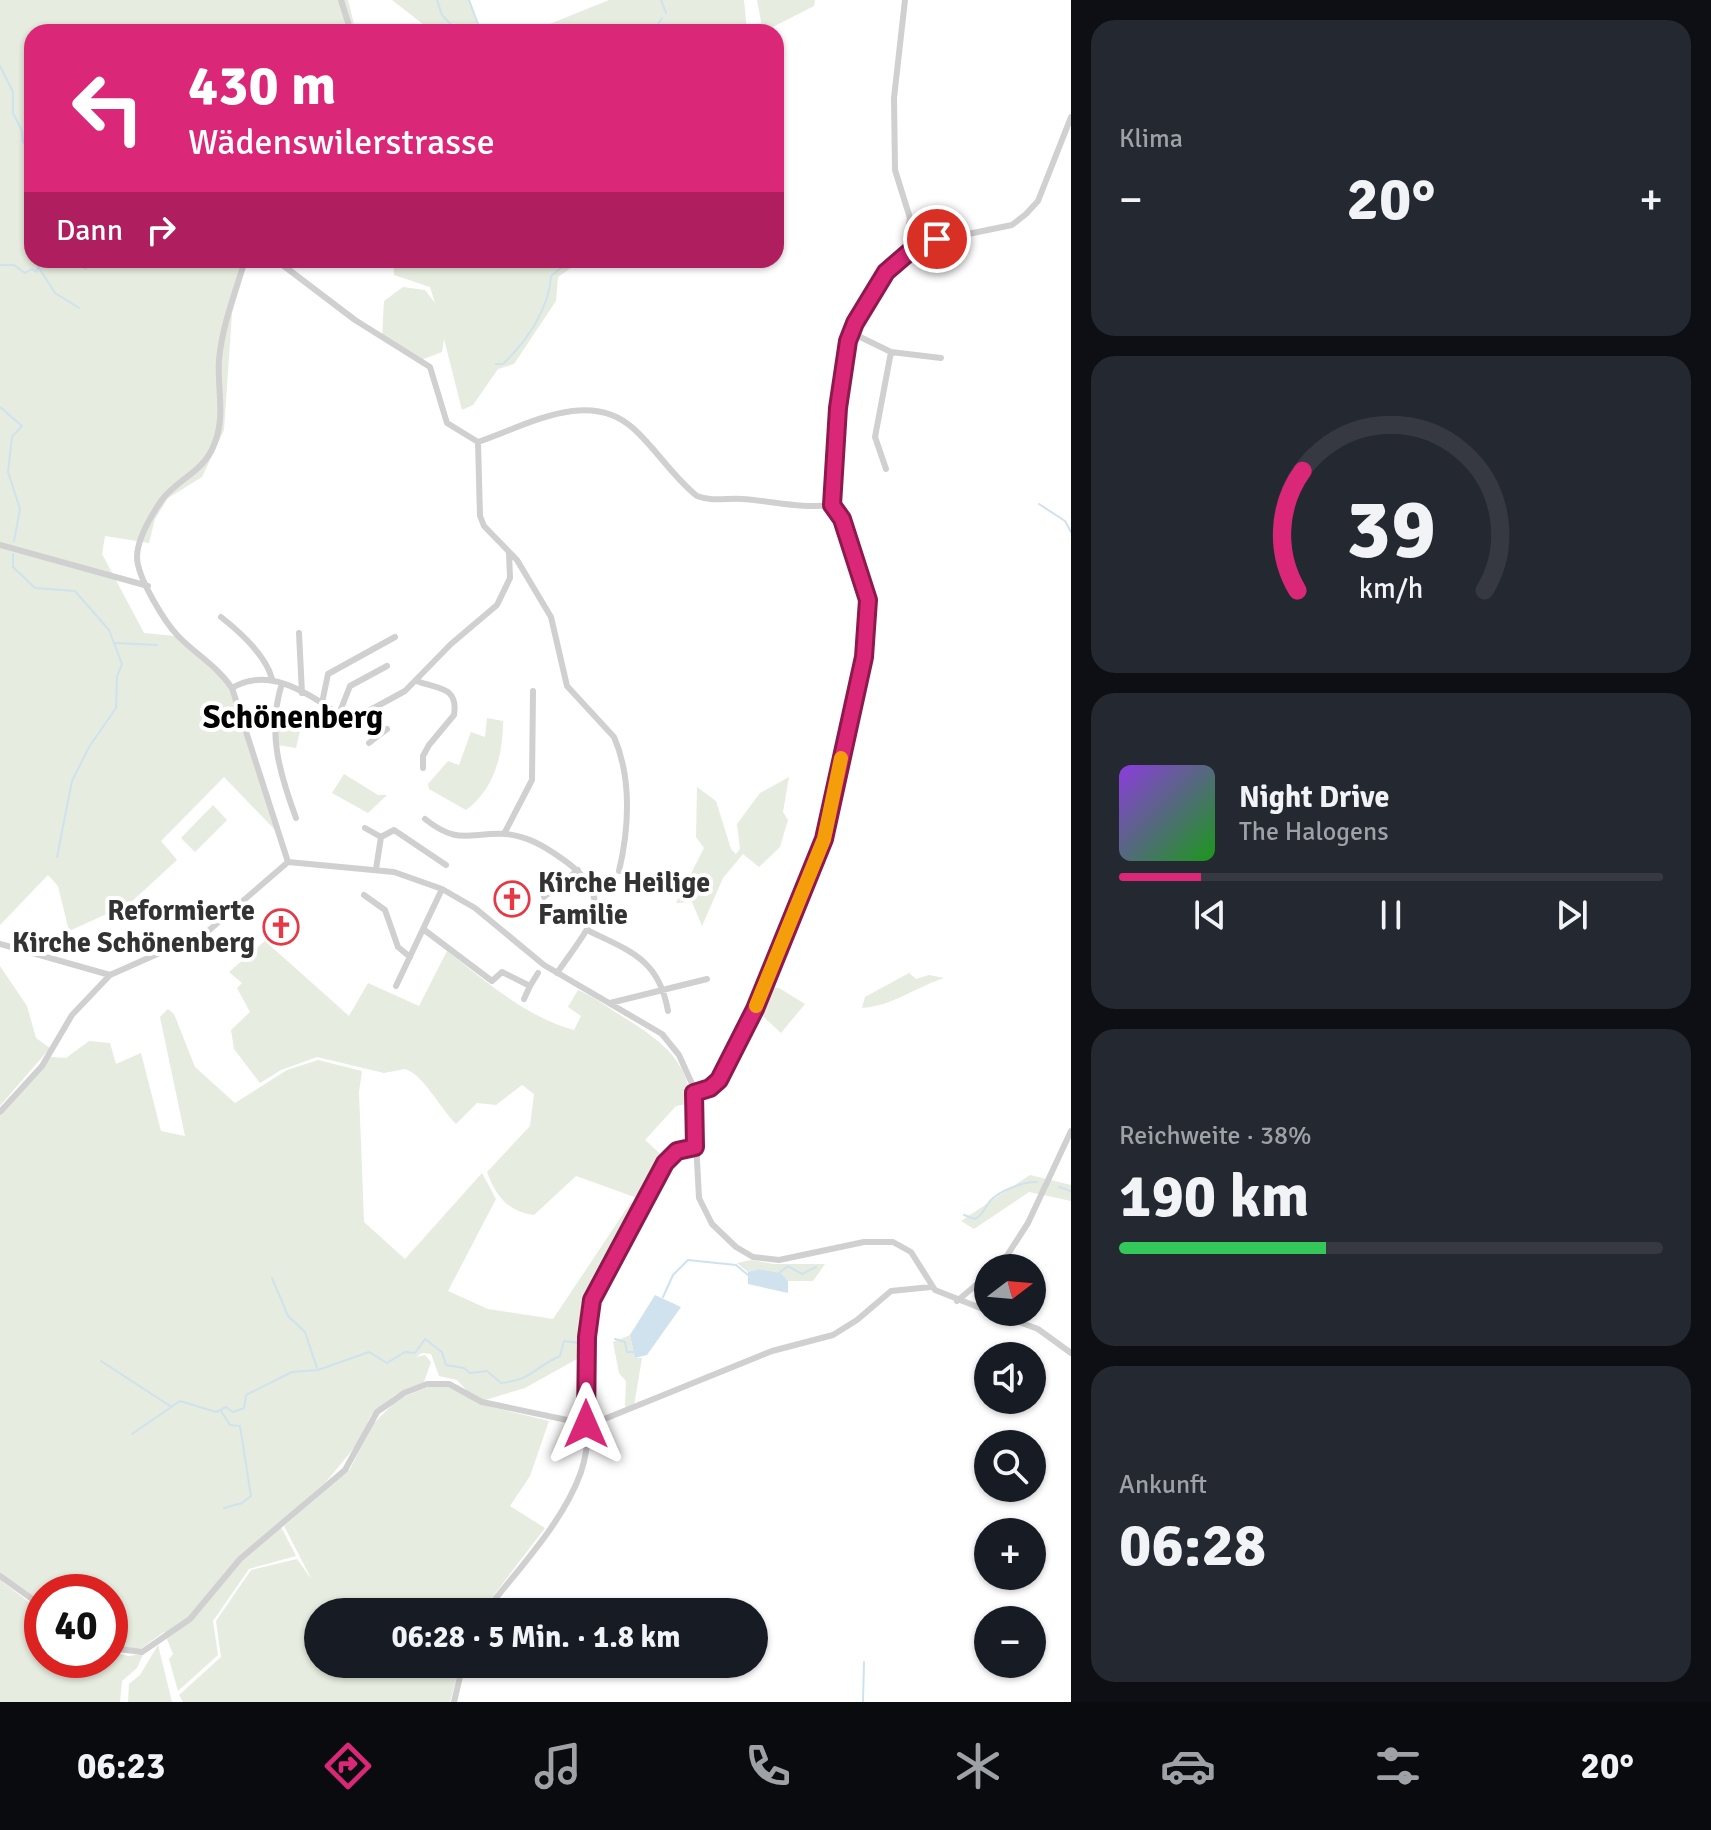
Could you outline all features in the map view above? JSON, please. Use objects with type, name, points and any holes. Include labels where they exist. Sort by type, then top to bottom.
[{"type":"street","points":[[341,0],[348,24]]},
{"type":"street","points":[[904,254],[910,218],[895,170],[894,98],[905,0]]},
{"type":"street","points":[[694,1093],[710,1088],[719,1080],[755,1009],[824,839],[868,635],[868,600],[842,519],[832,505],[838,408],[850,332],[876,286],[904,254],[937,239],[1012,225],[1026,214],[1038,201],[1049,178],[1071,117]]},
{"type":"street","points":[[243,268],[220,354],[222,404],[217,437],[205,463],[167,493],[149,523],[137,558],[170,626],[217,669],[232,688],[288,862]]},
{"type":"street","points":[[287,268],[355,320],[430,367],[447,423],[478,442]]},
{"type":"street","points":[[850,332],[891,352],[941,358]]},
{"type":"street","points":[[886,469],[875,437],[891,352]]},
{"type":"street","points":[[478,442],[567,410],[583,408],[632,427],[697,496],[709,500],[738,499],[803,507],[832,505]]},
{"type":"street","points":[[478,442],[480,516],[484,526],[509,551],[551,617],[567,686],[614,737],[619,748],[627,780],[624,852],[619,871]]},
{"type":"street","points":[[0,545],[148,586]]},
{"type":"street","points":[[232,688],[256,678],[272,679],[322,703],[350,721],[365,714],[417,681],[451,644],[497,605],[510,578],[509,551]]},
{"type":"street","points":[[221,617],[251,645],[270,670],[272,679]]},
{"type":"street","points":[[299,633],[302,693]]},
{"type":"street","points":[[322,703],[328,674],[395,637]]},
{"type":"street","points":[[339,714],[350,686],[387,666]]},
{"type":"street","points":[[417,681],[442,686],[449,692],[455,707],[454,715],[423,756],[423,768]]},
{"type":"street","points":[[282,683],[276,709],[275,748],[296,818]]},
{"type":"street","points":[[504,834],[532,780],[533,691]]},
{"type":"street","points":[[365,714],[379,735]]},
{"type":"street","points":[[369,743],[387,729]]},
{"type":"street","points":[[425,819],[455,837],[504,834],[544,846],[578,870],[592,885],[597,899],[587,930],[557,973]]},
{"type":"street","points":[[365,828],[381,837]]},
{"type":"street","points":[[381,837],[394,830],[403,833],[446,865]]},
{"type":"street","points":[[376,869],[381,837]]},
{"type":"street","points":[[0,1112],[42,1066],[72,1015],[110,975],[207,932],[288,862],[376,869],[417,878],[475,908],[557,973],[669,1041],[689,1073],[694,1093],[696,1180],[703,1206],[723,1237],[745,1253],[766,1260],[784,1260],[864,1242],[889,1241],[911,1252],[931,1287],[974,1306]]},
{"type":"street","points":[[544,897],[578,870]]},
{"type":"street","points":[[396,986],[442,889]]},
{"type":"street","points":[[364,895],[385,910],[398,947],[410,957]]},
{"type":"street","points":[[423,929],[492,981],[502,972],[530,986]]},
{"type":"street","points":[[587,930],[649,964],[664,990],[668,1011]]},
{"type":"street","points":[[0,944],[110,975]]},
{"type":"street","points":[[524,999],[538,973]]},
{"type":"street","points":[[610,1003],[707,979]]},
{"type":"street","points":[[1008,1254],[1028,1223],[1071,1131]]},
{"type":"street","points":[[496,1598],[575,1486],[585,1459],[587,1337],[595,1292],[665,1163],[677,1151],[695,1147]]},
{"type":"street","points":[[128,1650],[142,1652],[190,1619],[240,1559],[345,1470],[377,1412],[404,1393],[427,1384],[449,1384],[482,1402],[587,1425],[772,1351],[833,1335],[851,1325],[891,1291],[931,1287]]},
{"type":"street","points":[[957,1301],[974,1287]]},
{"type":"street","points":[[1030,1326],[1071,1353]]},
{"type":"street","points":[[0,1576],[24,1593]]},
{"type":"street","points":[[454,1702],[460,1678]]},
{"type":"shaded area","points":[[0,0],[348,0],[354,24],[24,24],[24,268],[246,268],[232,313],[224,430],[202,477],[168,498],[155,519],[149,543],[105,536],[102,554],[144,633],[175,636],[232,688],[280,835],[224,777],[161,841],[177,860],[129,904],[69,931],[58,886],[48,875],[0,925]]},
{"type":"shaded area","points":[[392,0],[470,0],[477,24],[423,24]]},
{"type":"shaded area","points":[[609,0],[744,0],[746,24],[550,24]]},
{"type":"shaded area","points":[[757,0],[815,0],[814,6],[779,24],[762,24]]},
{"type":"shaded area","points":[[394,268],[571,268],[558,277],[556,301],[514,364],[498,369],[473,405],[462,410],[444,339],[442,352],[421,360],[382,338],[384,301],[403,287],[425,290],[435,303],[430,287],[394,275]]},
{"type":"shaded area","points":[[305,710],[296,748],[277,745],[277,717]]},
{"type":"shaded area","points":[[487,718],[503,721],[499,759],[484,792],[466,810],[429,789],[428,784],[448,761],[459,765],[471,732],[485,737]]},
{"type":"shaded area","points":[[344,774],[378,795],[387,795],[368,813],[332,793]]},
{"type":"shaded area","points":[[789,777],[783,812],[788,820],[780,847],[759,867],[743,854],[723,878],[702,926],[692,902],[676,903],[704,848],[696,837],[697,787],[716,801],[731,849],[736,854],[740,849],[737,824],[760,793]]},
{"type":"shaded area","points":[[213,805],[227,820],[195,852],[181,838]]},
{"type":"shaded area","points":[[265,941],[349,1016],[368,983],[419,1006],[447,951],[523,1007],[574,1030],[581,1016],[568,1007],[578,990],[668,1050],[684,1073],[691,1103],[676,1106],[645,1140],[665,1158],[640,1199],[576,1176],[534,1215],[517,1210],[499,1195],[487,1172],[530,1126],[534,1094],[522,1085],[496,1105],[477,1103],[456,1124],[425,1084],[405,1069],[384,1073],[317,1057],[281,1070],[260,1083],[234,1049],[231,1030],[250,1012],[237,988],[242,983],[229,972]]},
{"type":"shaded area","points":[[0,966],[27,1006],[36,1038],[50,1048],[0,1106]]},
{"type":"shaded area","points":[[909,973],[916,979],[929,975],[944,978],[893,1000],[862,1008],[865,997]]},
{"type":"shaded area","points":[[765,987],[779,988],[805,1004],[781,1033],[755,1009]]},
{"type":"shaded area","points":[[168,1009],[174,1014],[195,1067],[235,1103],[287,1070],[318,1060],[362,1071],[359,1092],[364,1222],[405,1259],[482,1173],[496,1199],[448,1291],[488,1309],[553,1319],[631,1202],[635,1208],[590,1290],[584,1355],[525,1388],[485,1400],[470,1394],[457,1380],[439,1376],[431,1354],[422,1353],[416,1357],[425,1355],[431,1362],[424,1382],[395,1395],[371,1415],[358,1443],[326,1482],[279,1523],[296,1556],[249,1569],[213,1621],[218,1655],[178,1691],[169,1659],[173,1654],[164,1632],[140,1649],[128,1648],[128,1574],[24,1574],[24,1591],[0,1573],[0,1116],[51,1057],[66,1058],[89,1041],[110,1043],[116,1064],[141,1053],[161,1131],[185,1136],[160,1017]]},
{"type":"shaded area","points":[[1030,1175],[1071,1185],[1071,1201],[1029,1192],[974,1229],[961,1221]]},
{"type":"shaded area","points":[[751,1260],[774,1264],[825,1264],[813,1281],[788,1281],[781,1273],[759,1269],[748,1272],[737,1263]]},
{"type":"shaded area","points":[[630,1335],[635,1358],[642,1358],[634,1406],[628,1408],[625,1406],[626,1381],[619,1373],[613,1342]]},
{"type":"shaded area","points":[[428,1387],[448,1387],[483,1405],[549,1421],[530,1476],[510,1506],[545,1528],[492,1598],[304,1598],[304,1678],[456,1678],[450,1702],[183,1702],[179,1695],[221,1657],[216,1621],[251,1570],[297,1559],[312,1580],[284,1526],[350,1469],[373,1424],[398,1399]]},
{"type":"shaded area","points":[[0,1580],[24,1598],[24,1678],[125,1678],[122,1681],[120,1702],[0,1702]]},
{"type":"shaded area","points":[[158,1645],[172,1702],[128,1702],[129,1684],[140,1675]]},
{"type":"shaded area","points":[[143,1654],[137,1668],[128,1676],[128,1656]]},
{"type":"water","points":[[759,1269],[781,1273],[788,1281],[788,1293],[748,1284],[748,1272]]},
{"type":"water","points":[[655,1295],[681,1307],[647,1355],[635,1358],[630,1335]]},
{"type":"waterway","points":[[437,0],[442,15],[450,24]]},
{"type":"waterway","points":[[469,0],[478,24]]},
{"type":"waterway","points":[[661,0],[666,13]]},
{"type":"waterway","points":[[658,24],[662,18]]},
{"type":"waterway","points":[[0,66],[13,92],[13,113],[24,143]]},
{"type":"waterway","points":[[0,265],[14,265],[25,273],[32,269],[36,272],[38,268]]},
{"type":"waterway","points":[[39,268],[55,293],[79,308]]},
{"type":"waterway","points":[[496,364],[503,364],[528,335],[546,300],[551,276],[561,268]]},
{"type":"waterway","points":[[0,407],[22,426],[12,437],[8,472],[20,509],[14,541]]},
{"type":"waterway","points":[[1039,504],[1065,521],[1071,532]]},
{"type":"waterway","points":[[13,554],[13,567],[35,588],[75,591],[109,630],[122,664],[117,676],[116,708],[89,747],[72,781],[57,857]]},
{"type":"waterway","points":[[115,643],[157,645]]},
{"type":"waterway","points":[[964,1215],[975,1219],[1002,1192],[1037,1182]]},
{"type":"waterway","points":[[1059,1187],[1071,1191]]},
{"type":"waterway","points":[[663,1297],[673,1275],[688,1260],[736,1265],[748,1275]]},
{"type":"waterway","points":[[779,1273],[788,1266],[802,1274],[816,1267]]},
{"type":"waterway","points":[[272,1278],[288,1316],[305,1332],[317,1368]]},
{"type":"waterway","points":[[132,1434],[180,1401],[216,1412],[226,1407],[233,1412],[244,1408],[246,1395],[292,1372],[318,1370],[369,1352],[387,1363],[405,1352],[415,1353],[425,1339],[442,1352],[446,1365],[464,1368],[470,1373],[487,1371],[501,1383],[526,1376],[560,1356],[564,1341],[579,1343]]},
{"type":"waterway","points":[[615,1339],[625,1342],[627,1352],[634,1352]]},
{"type":"waterway","points":[[101,1361],[170,1406]]},
{"type":"waterway","points":[[221,1411],[230,1425],[240,1426],[251,1496],[242,1503],[224,1508]]},
{"type":"waterway","points":[[863,1702],[864,1662]]},
{"type":"slow traffic","points":[[756,1006],[816,863],[841,758]]},
{"type":"place","name":"Kirche Heilige Familie","points":[[512,899]]},
{"type":"place","name":"Reformierte Kirche Schönenberg","points":[[281,927]]},
{"type":"district","name":"Schönenberg","points":[[293,717]]},
{"type":"route","points":[[586,1424],[588,1319],[598,1285],[665,1163],[673,1153],[695,1147],[694,1093],[710,1088],[719,1080],[755,1009],[824,839],[864,657],[870,612],[842,519],[832,505],[838,408],[848,341],[850,332],[886,272],[904,254],[937,239]]}]
